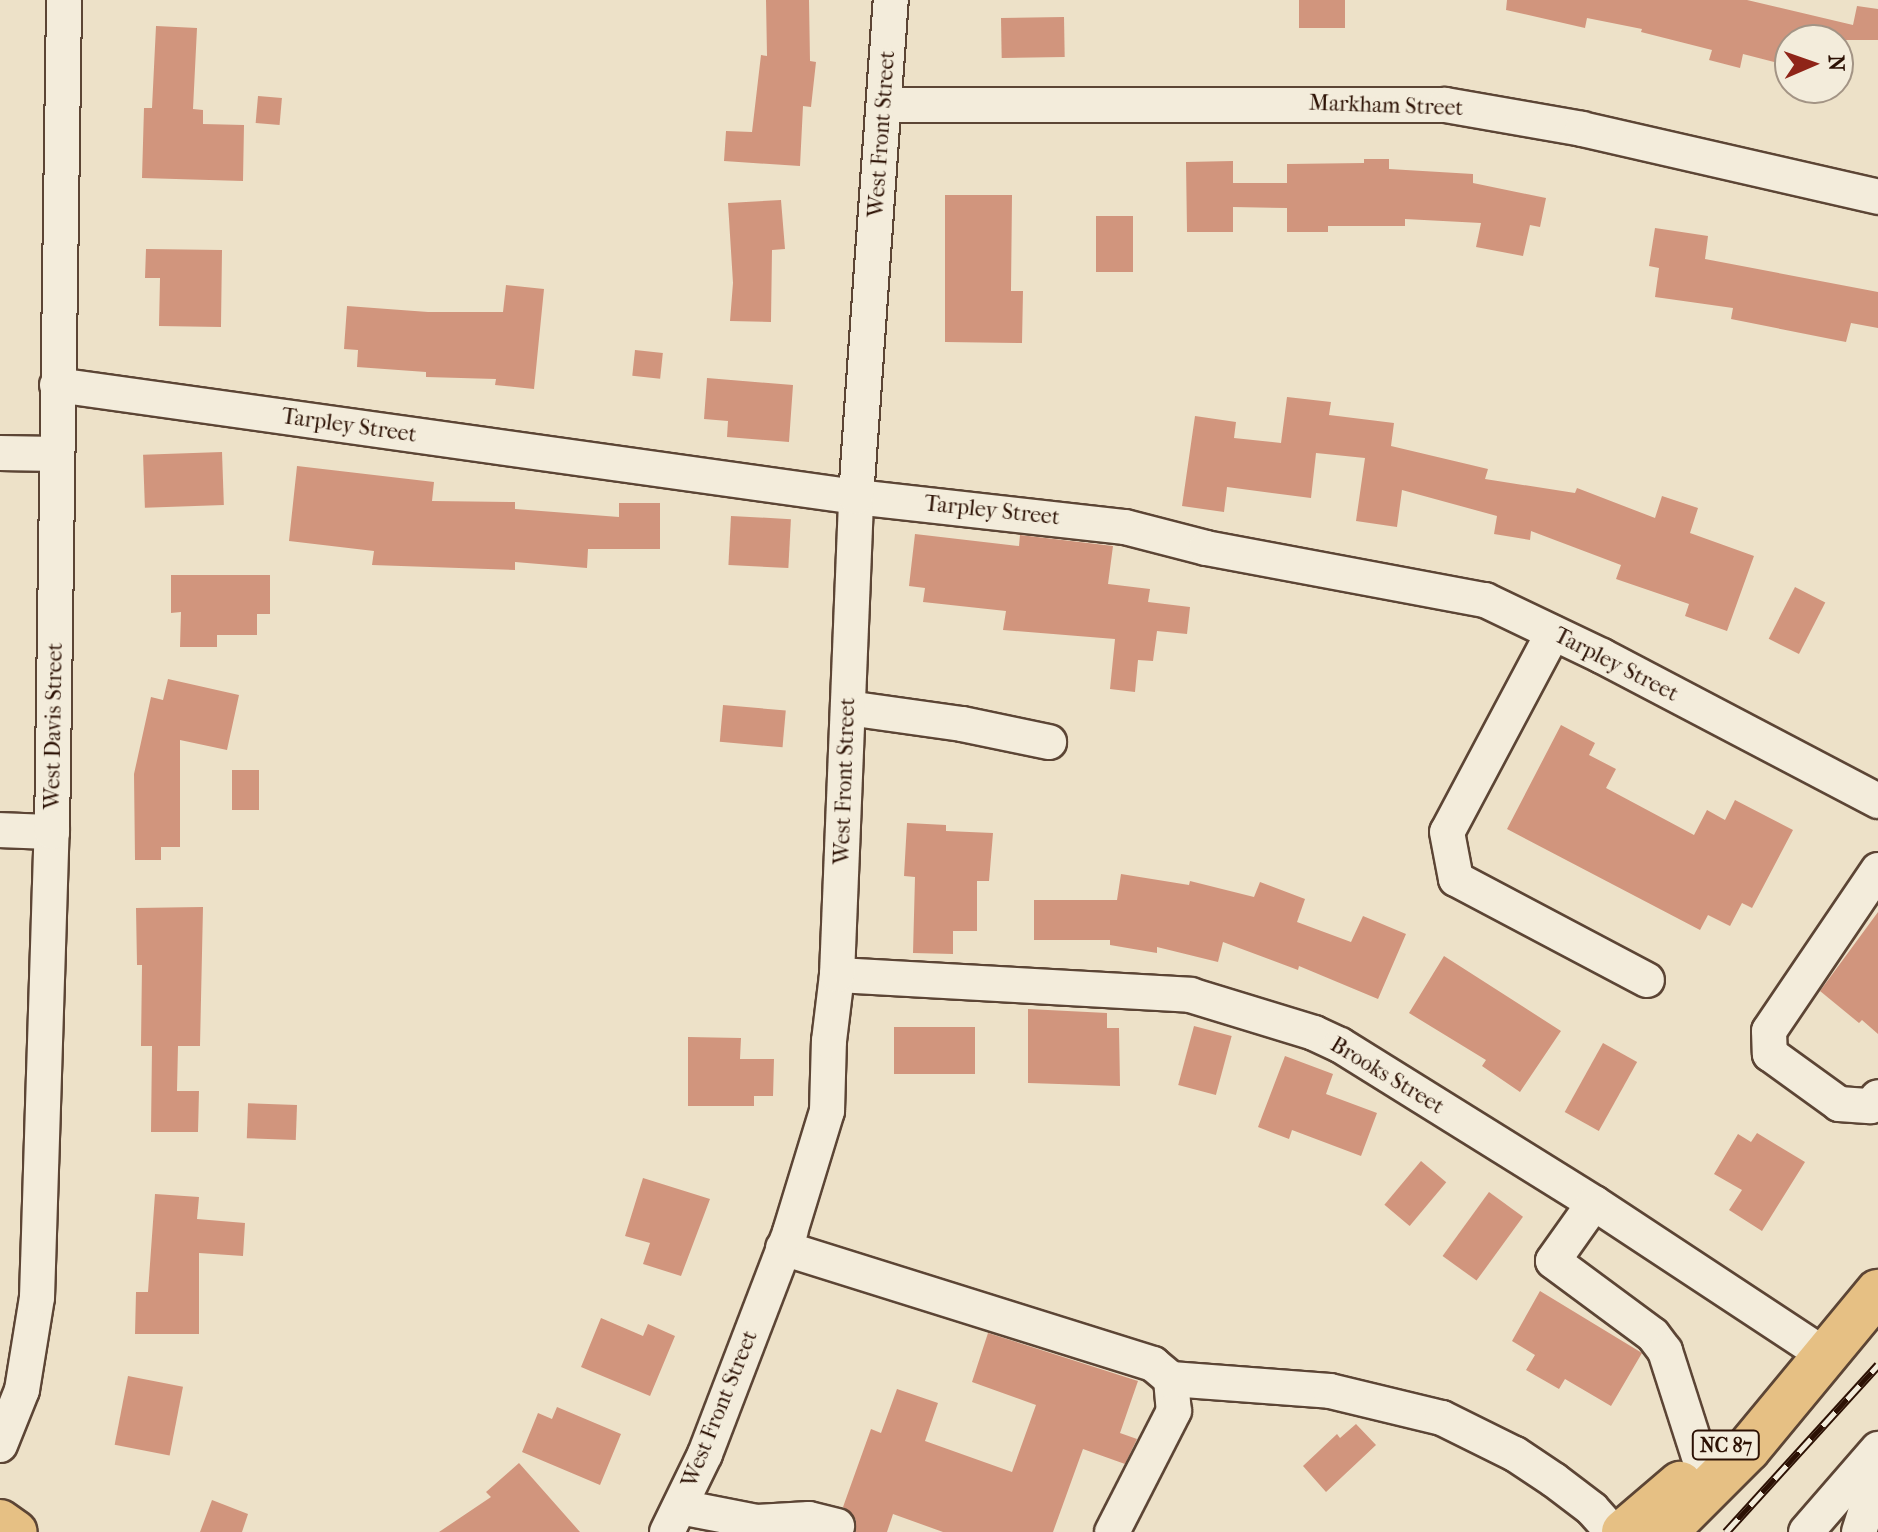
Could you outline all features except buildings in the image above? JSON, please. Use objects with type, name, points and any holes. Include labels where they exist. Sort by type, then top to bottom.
[{"type":"highway","name":"NC 87","points":[[1665,1532],[1748,1449],[1878,1292]]},
{"type":"highway","name":"NC 87","points":[[1624,1532],[1826,1356]]},
{"type":"main road","points":[[0,1521],[16,1532]]},
{"type":"street","name":"West Davis Street","points":[[0,1445],[22,1390],[37,1297],[52,832],[64,0]]},
{"type":"street","name":"West Front Street","points":[[673,1520],[705,1454],[783,1248],[814,1162],[827,1111],[829,1041],[837,975],[856,497],[891,0]]},
{"type":"street","name":"Markham Street","points":[[885,105],[1445,105],[1582,129],[1878,197]]},
{"type":"street","name":"Tarpley Street","points":[[57,385],[856,497],[1125,527],[1206,548],[1485,600],[1878,801]]},
{"type":"street","points":[[0,453],[57,454]]},
{"type":"street","points":[[1553,633],[1447,832],[1456,879],[1647,980]]},
{"type":"street","points":[[848,708],[962,724],[1049,742]]},
{"type":"street","points":[[0,830],[52,832]]},
{"type":"street","points":[[1878,870],[1769,1031],[1770,1054],[1839,1104],[1871,1106],[1878,1097]]},
{"type":"street","name":"Brooks Street","points":[[837,975],[1190,995],[1234,1007],[1340,1045],[1594,1203],[1826,1356]]},
{"type":"street","points":[[1594,1203],[1553,1261],[1653,1335],[1665,1351],[1702,1466]]},
{"type":"street","points":[[783,1248],[1153,1364],[1171,1379],[1330,1391],[1442,1418],[1515,1454],[1592,1509],[1613,1532]]},
{"type":"street","points":[[1112,1532],[1174,1411],[1171,1379]]},
{"type":"street","points":[[1806,1532],[1878,1449]]},
{"type":"street","points":[[1859,1532],[1878,1472]]},
{"type":"street","points":[[673,1520],[757,1522],[809,1519],[837,1526]]},
{"type":"railway","points":[[1726,1532],[1878,1365]]}]
